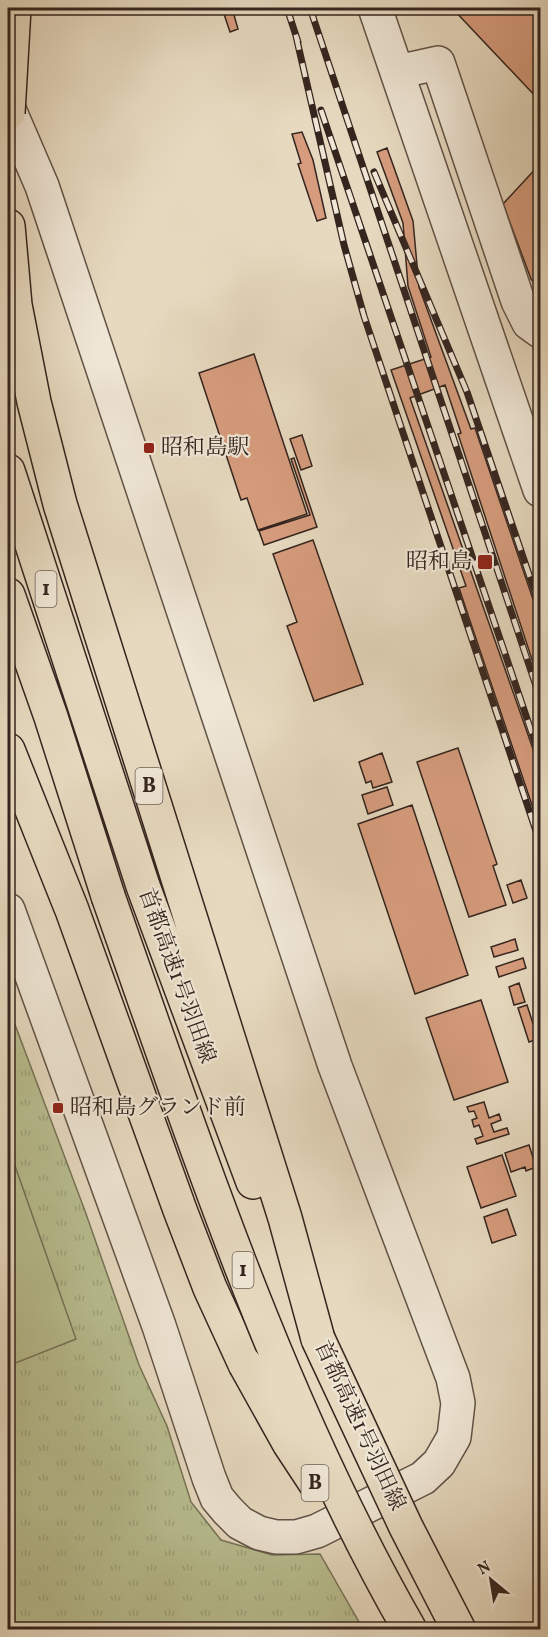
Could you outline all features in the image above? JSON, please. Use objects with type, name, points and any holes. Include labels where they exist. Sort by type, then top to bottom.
[{"type":"highway","points":[[8,113],[14,8]]},
{"type":"highway","name":"B","points":[[8,226],[15,305],[34,402],[60,504],[285,1218],[318,1339]]},
{"type":"highway","name":"首都高速1号羽田線","points":[[8,471],[143,886],[231,1126],[318,1339],[406,1527],[459,1629]]},
{"type":"highway","name":"首都高速1号羽田線","points":[[8,595],[51,717],[108,896],[215,1200],[302,1414],[336,1490],[410,1629]]},
{"type":"highway","name":"B","points":[[8,750],[72,910],[210,1288],[245,1364],[289,1443],[392,1598]]},
{"type":"street","points":[[375,8],[540,490]]},
{"type":"street","points":[[397,72],[438,63],[518,301],[529,323],[540,331]]},
{"type":"street","points":[[8,107],[42,186],[335,1066],[453,1378],[458,1403],[454,1437],[440,1463],[423,1478],[317,1531],[296,1537],[276,1537],[250,1529],[234,1518],[222,1505],[209,1478],[156,1315],[8,910]]},
{"type":"green space","points":[[8,1006],[85,1211],[139,1365],[167,1426],[191,1502],[221,1540],[272,1555],[320,1554],[363,1629],[8,1629]]},
{"type":"green space","points":[[8,1146],[76,1339],[8,1366]]},
{"type":"building","points":[[222,8],[232,8],[238,29],[230,32]]},
{"type":"building","points":[[452,8],[540,8],[540,101]]},
{"type":"building","points":[[302,132],[313,160],[326,218],[317,221],[298,164],[301,163],[292,134]]},
{"type":"building","name":"昭和島","points":[[387,148],[413,221],[419,287],[471,429],[475,428],[540,620],[540,684],[458,434],[461,433],[445,385],[410,398],[540,769],[540,829],[459,588],[466,586],[391,370],[431,357],[408,286],[403,223],[377,152]]},
{"type":"building","points":[[540,164],[540,290],[531,279],[503,204]]},
{"type":"building","points":[[254,354],[307,514],[258,530],[247,498],[241,500],[199,373]]},
{"type":"building","points":[[302,435],[312,466],[301,470],[290,439]]},
{"type":"building","points":[[294,458],[317,527],[264,545],[259,531],[310,515],[291,459]]},
{"type":"building","points":[[313,540],[363,684],[314,701],[287,626],[297,622],[273,554]]},
{"type":"building","points":[[458,748],[497,864],[493,866],[506,905],[469,917],[417,762]]},
{"type":"building","points":[[382,753],[392,782],[373,788],[371,781],[366,783],[359,762]]},
{"type":"building","points":[[387,787],[393,805],[368,814],[362,795]]},
{"type":"building","points":[[412,805],[468,975],[415,994],[358,824]]},
{"type":"building","points":[[521,880],[527,898],[513,903],[507,885]]},
{"type":"building","points":[[515,939],[518,950],[494,957],[491,947]]},
{"type":"building","points":[[523,958],[526,968],[499,977],[496,967]]},
{"type":"building","points":[[519,983],[525,1002],[514,1005],[509,987]]},
{"type":"building","points":[[481,1000],[508,1082],[454,1100],[426,1018]]},
{"type":"building","points":[[527,1005],[538,1039],[529,1042],[518,1008]]},
{"type":"building","points":[[484,1102],[489,1118],[499,1114],[501,1120],[491,1124],[494,1132],[507,1128],[509,1134],[477,1144],[475,1139],[483,1136],[479,1125],[474,1127],[472,1120],[477,1118],[474,1111],[469,1112],[467,1107]]},
{"type":"building","points":[[529,1145],[536,1167],[526,1171],[525,1167],[511,1172],[505,1153]]},
{"type":"building","points":[[502,1155],[516,1196],[481,1208],[467,1167]]},
{"type":"building","points":[[507,1209],[516,1235],[492,1243],[484,1217]]},
{"type":"railway","points":[[287,8],[298,42]]},
{"type":"railway","points":[[310,8],[540,698]]},
{"type":"railway","points":[[296,36],[344,245],[364,316],[540,843]]},
{"type":"railway","points":[[321,110],[540,757]]},
{"type":"railway","points":[[374,172],[467,392],[540,607]]},
{"type":"place","name":"昭和島駅","points":[[149,448]]},
{"type":"place","name":"昭和島","points":[[485,562]]},
{"type":"place","name":"昭和島グランド前","points":[[58,1108]]}]
